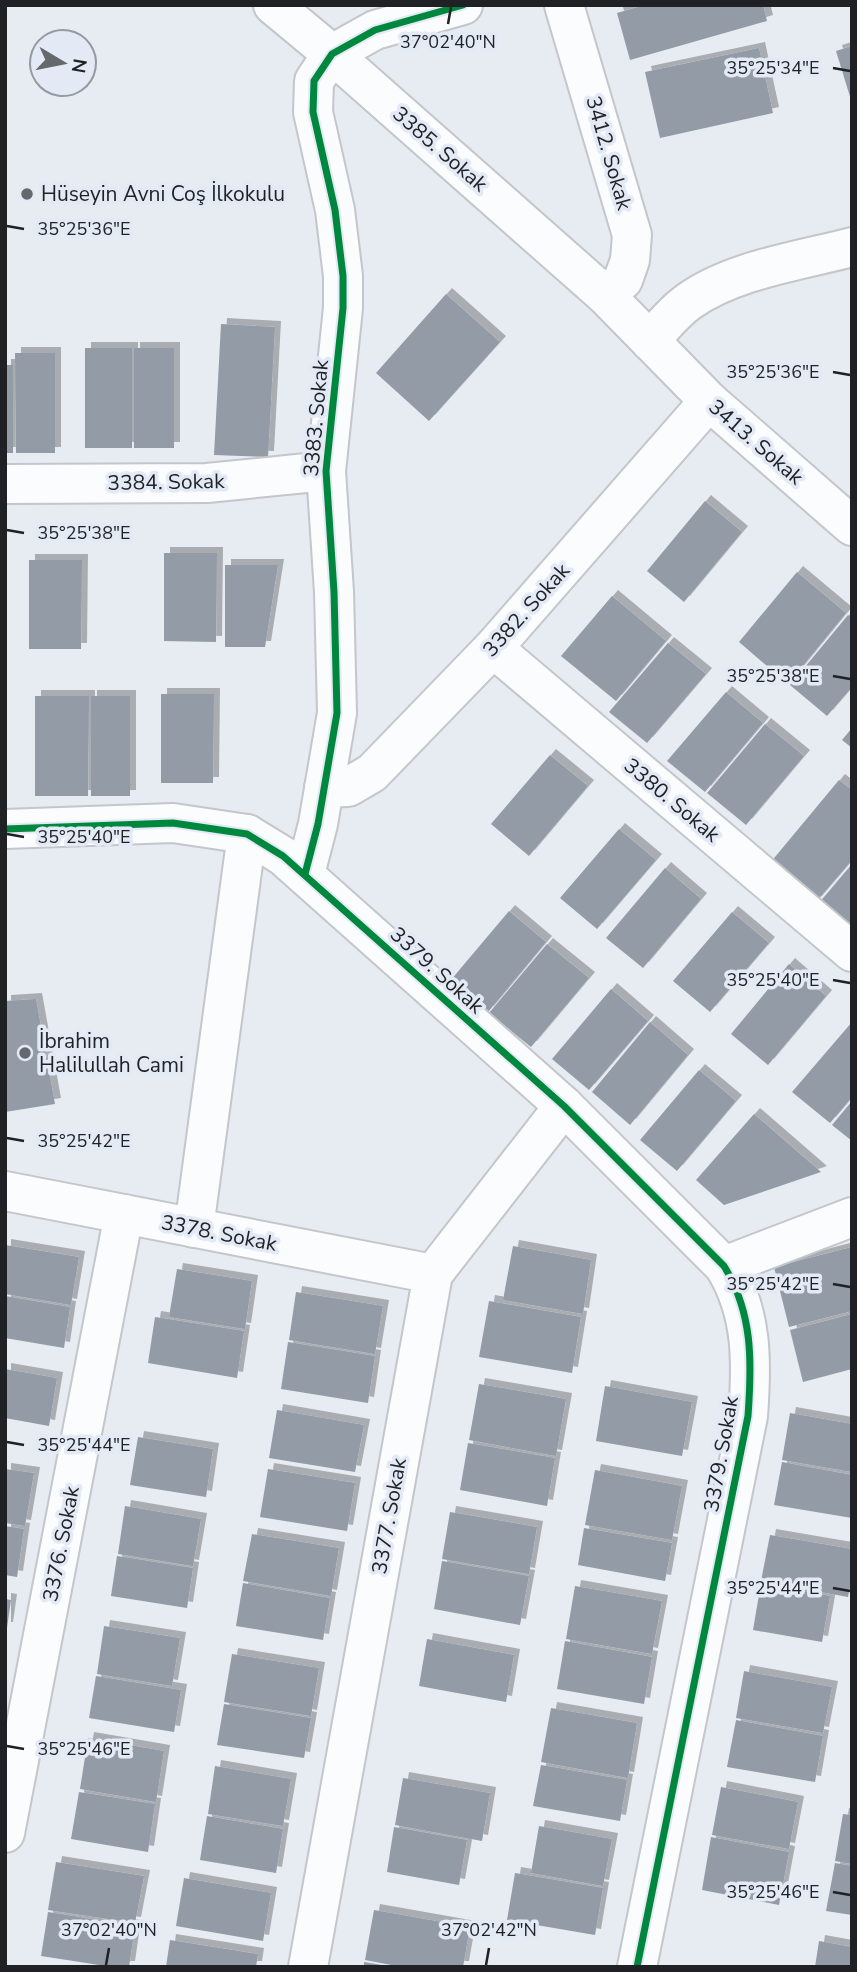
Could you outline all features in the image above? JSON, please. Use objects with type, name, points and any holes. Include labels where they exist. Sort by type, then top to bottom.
[{"type":"street","name":"3385. Sokak","points":[[272,5],[332,54],[605,295]]},
{"type":"street","points":[[332,54],[375,30],[463,5]]},
{"type":"street","name":"3412. Sokak","points":[[564,5],[632,235],[630,260],[623,279],[605,295]]},
{"type":"street","name":"3383. Sokak","points":[[304,874],[318,824],[337,713],[334,592],[326,471],[338,372],[343,276],[335,210],[313,112],[314,80],[332,54]]},
{"type":"street","points":[[650,341],[668,320],[689,302],[717,285],[748,274],[852,247]]},
{"type":"street","name":"3413. Sokak","points":[[605,295],[709,401],[852,526]]},
{"type":"street","name":"3382. Sokak","points":[[324,788],[348,787],[372,773],[493,648],[709,401]]},
{"type":"street","name":"3384. Sokak","points":[[5,484],[207,482],[326,471]]},
{"type":"street","name":"3380. Sokak","points":[[493,648],[852,952]]},
{"type":"street","points":[[5,829],[173,823],[247,834],[194,1228]]},
{"type":"street","name":"3379. Sokak","points":[[247,834],[283,856],[304,874],[564,1106],[724,1266],[737,1287],[745,1312],[750,1347],[748,1416],[638,1967]]},
{"type":"street","name":"3377. Sokak","points":[[307,1967],[433,1274],[564,1106]]},
{"type":"street","name":"3378. Sokak","points":[[5,1191],[433,1274]]},
{"type":"street","name":"3376. Sokak","points":[[5,1833],[124,1214]]},
{"type":"street","points":[[724,1266],[852,1217]]},
{"type":"building","points":[[645,5],[763,5],[767,21],[630,60],[617,13]]},
{"type":"building","points":[[852,46],[852,100],[851,100],[836,51]]},
{"type":"building","points":[[759,48],[773,113],[660,138],[645,72]]},
{"type":"building","points":[[446,294],[500,342],[429,421],[376,373]]},
{"type":"building","points":[[221,324],[275,327],[268,457],[214,455]]},
{"type":"building","points":[[85,348],[132,348],[132,448],[85,448]]},
{"type":"building","points":[[134,348],[174,348],[174,448],[134,448]]},
{"type":"building","points":[[15,353],[55,353],[55,453],[16,453]]},
{"type":"building","points":[[5,365],[13,365],[13,453],[5,453]]},
{"type":"building","points":[[705,501],[742,532],[684,602],[647,571]]},
{"type":"building","points":[[164,553],[217,553],[216,642],[164,641]]},
{"type":"building","points":[[29,560],[82,560],[81,649],[29,649]]},
{"type":"building","points":[[225,565],[278,565],[265,647],[225,647]]},
{"type":"building","points":[[797,572],[846,613],[788,684],[739,642]]},
{"type":"building","points":[[612,596],[666,641],[616,701],[561,656]]},
{"type":"building","points":[[848,615],[852,618],[852,687],[827,716],[790,685]]},
{"type":"building","points":[[668,643],[706,674],[647,743],[609,712]]},
{"type":"building","points":[[726,692],[763,723],[705,792],[667,761]]},
{"type":"building","points":[[161,694],[214,694],[213,783],[161,783]]},
{"type":"building","points":[[35,696],[89,696],[88,796],[35,796]]},
{"type":"building","points":[[91,696],[130,696],[130,796],[91,796]]},
{"type":"building","points":[[765,724],[804,756],[746,825],[707,793]]},
{"type":"building","points":[[852,728],[852,748],[842,740]]},
{"type":"building","points":[[550,755],[588,786],[529,856],[491,824]]},
{"type":"building","points":[[839,780],[852,790],[852,860],[816,902],[770,863]]},
{"type":"building","points":[[619,829],[656,860],[597,929],[560,898]]},
{"type":"building","points":[[852,864],[852,932],[818,904]]},
{"type":"building","points":[[665,868],[701,899],[643,968],[606,938]]},
{"type":"building","points":[[509,911],[546,942],[488,1012],[450,981]]},
{"type":"building","points":[[732,912],[769,943],[710,1012],[673,981]]},
{"type":"building","points":[[547,944],[589,978],[531,1047],[489,1013]]},
{"type":"building","points":[[789,964],[826,996],[768,1065],[731,1034]]},
{"type":"building","points":[[611,989],[648,1021],[589,1090],[552,1059]]},
{"type":"building","name":"İbrahim Halilullah Cami","points":[[36,999],[55,1104],[5,1112],[5,1001]]},
{"type":"building","points":[[650,1022],[688,1055],[630,1125],[592,1092]]},
{"type":"building","points":[[852,1022],[852,1097],[830,1123],[792,1092]]},
{"type":"building","points":[[699,1070],[736,1101],[677,1171],[640,1140]]},
{"type":"building","points":[[852,1101],[852,1141],[832,1125]]},
{"type":"building","points":[[754,1114],[821,1172],[724,1205],[696,1180]]},
{"type":"building","points":[[5,1245],[79,1257],[71,1305],[5,1294]]},
{"type":"building","points":[[513,1246],[591,1260],[583,1314],[503,1300]]},
{"type":"building","points":[[852,1247],[852,1311],[789,1327],[774,1267]]},
{"type":"building","points":[[177,1269],[252,1281],[245,1329],[169,1317]]},
{"type":"building","points":[[296,1292],[383,1306],[375,1354],[289,1340]]},
{"type":"building","points":[[5,1296],[70,1307],[64,1348],[5,1338]]},
{"type":"building","points":[[489,1301],[581,1317],[572,1373],[479,1357]]},
{"type":"building","points":[[852,1314],[852,1369],[803,1382],[790,1330]]},
{"type":"building","points":[[155,1317],[244,1331],[237,1378],[148,1363]]},
{"type":"building","points":[[288,1342],[375,1356],[368,1403],[281,1389]]},
{"type":"building","points":[[5,1369],[57,1378],[49,1426],[5,1418]]},
{"type":"building","points":[[479,1384],[566,1399],[556,1456],[469,1440]]},
{"type":"building","points":[[605,1386],[692,1402],[682,1456],[596,1441]]},
{"type":"building","points":[[277,1410],[364,1425],[355,1472],[269,1458]]},
{"type":"building","points":[[790,1413],[852,1424],[852,1472],[782,1460]]},
{"type":"building","points":[[138,1437],[213,1449],[206,1497],[130,1485]]},
{"type":"building","points":[[468,1443],[555,1458],[547,1506],[460,1490]]},
{"type":"building","points":[[782,1462],[852,1475],[852,1518],[774,1505]]},
{"type":"building","points":[[5,1469],[34,1473],[25,1526],[5,1523]]},
{"type":"building","points":[[268,1469],[355,1483],[347,1531],[260,1517]]},
{"type":"building","points":[[595,1470],[682,1486],[672,1540],[585,1525]]},
{"type":"building","points":[[125,1506],[201,1519],[193,1566],[118,1554]]},
{"type":"building","points":[[450,1512],[537,1527],[529,1574],[442,1559]]},
{"type":"building","points":[[5,1526],[24,1529],[17,1577],[5,1575]]},
{"type":"building","points":[[584,1528],[672,1543],[665,1581],[578,1565]]},
{"type":"building","points":[[252,1534],[339,1548],[331,1596],[243,1581]]},
{"type":"building","points":[[770,1535],[852,1549],[852,1576],[848,1597],[761,1581]]},
{"type":"building","points":[[117,1556],[193,1568],[187,1608],[111,1596]]},
{"type":"building","points":[[442,1561],[529,1576],[520,1625],[434,1609]]},
{"type":"building","points":[[243,1583],[330,1598],[323,1640],[236,1626]]},
{"type":"building","points":[[761,1583],[830,1596],[822,1642],[753,1630]]},
{"type":"building","points":[[575,1586],[662,1601],[652,1654],[566,1639]]},
{"type":"building","points":[[5,1599],[11,1600],[7,1628],[5,1628]]},
{"type":"building","points":[[104,1626],[180,1638],[172,1686],[97,1674]]},
{"type":"building","points":[[427,1639],[514,1655],[506,1702],[419,1686]]},
{"type":"building","points":[[565,1641],[652,1657],[644,1704],[557,1689]]},
{"type":"building","points":[[232,1654],[319,1668],[311,1716],[224,1702]]},
{"type":"building","points":[[744,1671],[832,1687],[823,1733],[736,1718]]},
{"type":"building","points":[[96,1676],[181,1690],[174,1732],[89,1718]]},
{"type":"building","points":[[224,1704],[311,1718],[304,1758],[217,1745]]},
{"type":"building","points":[[551,1708],[637,1723],[628,1778],[541,1762]]},
{"type":"building","points":[[736,1720],[823,1736],[815,1782],[727,1767]]},
{"type":"building","points":[[88,1738],[164,1751],[156,1802],[80,1789]]},
{"type":"building","points":[[541,1765],[627,1780],[620,1821],[533,1806]]},
{"type":"building","points":[[215,1766],[291,1779],[283,1826],[208,1814]]},
{"type":"building","points":[[403,1778],[490,1793],[482,1841],[395,1825]]},
{"type":"building","points":[[721,1787],[798,1802],[789,1849],[712,1835]]},
{"type":"building","points":[[79,1792],[155,1804],[148,1852],[71,1839]]},
{"type":"building","points":[[843,1814],[852,1815],[852,1864],[835,1861]]},
{"type":"building","points":[[207,1816],[283,1829],[276,1873],[200,1860]]},
{"type":"building","points":[[539,1826],[612,1839],[603,1886],[531,1873]]},
{"type":"building","points":[[394,1827],[467,1840],[459,1885],[387,1872]]},
{"type":"building","points":[[711,1837],[789,1852],[779,1905],[702,1890]]},
{"type":"building","points":[[56,1862],[144,1876],[135,1923],[48,1910]]},
{"type":"building","points":[[835,1863],[852,1866],[852,1915],[826,1911]]},
{"type":"building","points":[[515,1873],[603,1888],[595,1935],[507,1920]]},
{"type":"building","points":[[184,1878],[271,1893],[263,1941],[176,1926]]},
{"type":"building","points":[[374,1910],[470,1927],[463,1967],[402,1967],[365,1960]]},
{"type":"building","points":[[48,1912],[135,1926],[129,1967],[112,1967],[41,1956]]},
{"type":"building","points":[[170,1940],[258,1954],[256,1967],[166,1967]]},
{"type":"building","points":[[819,1941],[852,1947],[852,1967],[815,1967]]},
{"type":"building","points":[[364,1962],[382,1965],[382,1967],[364,1967]]},
{"type":"cycle path","points":[[305,874],[318,824],[337,713],[334,592],[326,471],[343,308],[343,276],[335,210],[313,112],[314,81],[332,54],[375,30],[463,5]]},
{"type":"cycle path","points":[[5,829],[173,823],[247,834],[283,856],[564,1106],[724,1266],[734,1284],[741,1302],[748,1338],[748,1416],[637,1967]]},
{"type":"place","name":"Hüseyin Avni Coş İlkokulu","points":[[27,194]]},
{"type":"place","name":"İbrahim Halilullah Cami","points":[[25,1053]]}]
